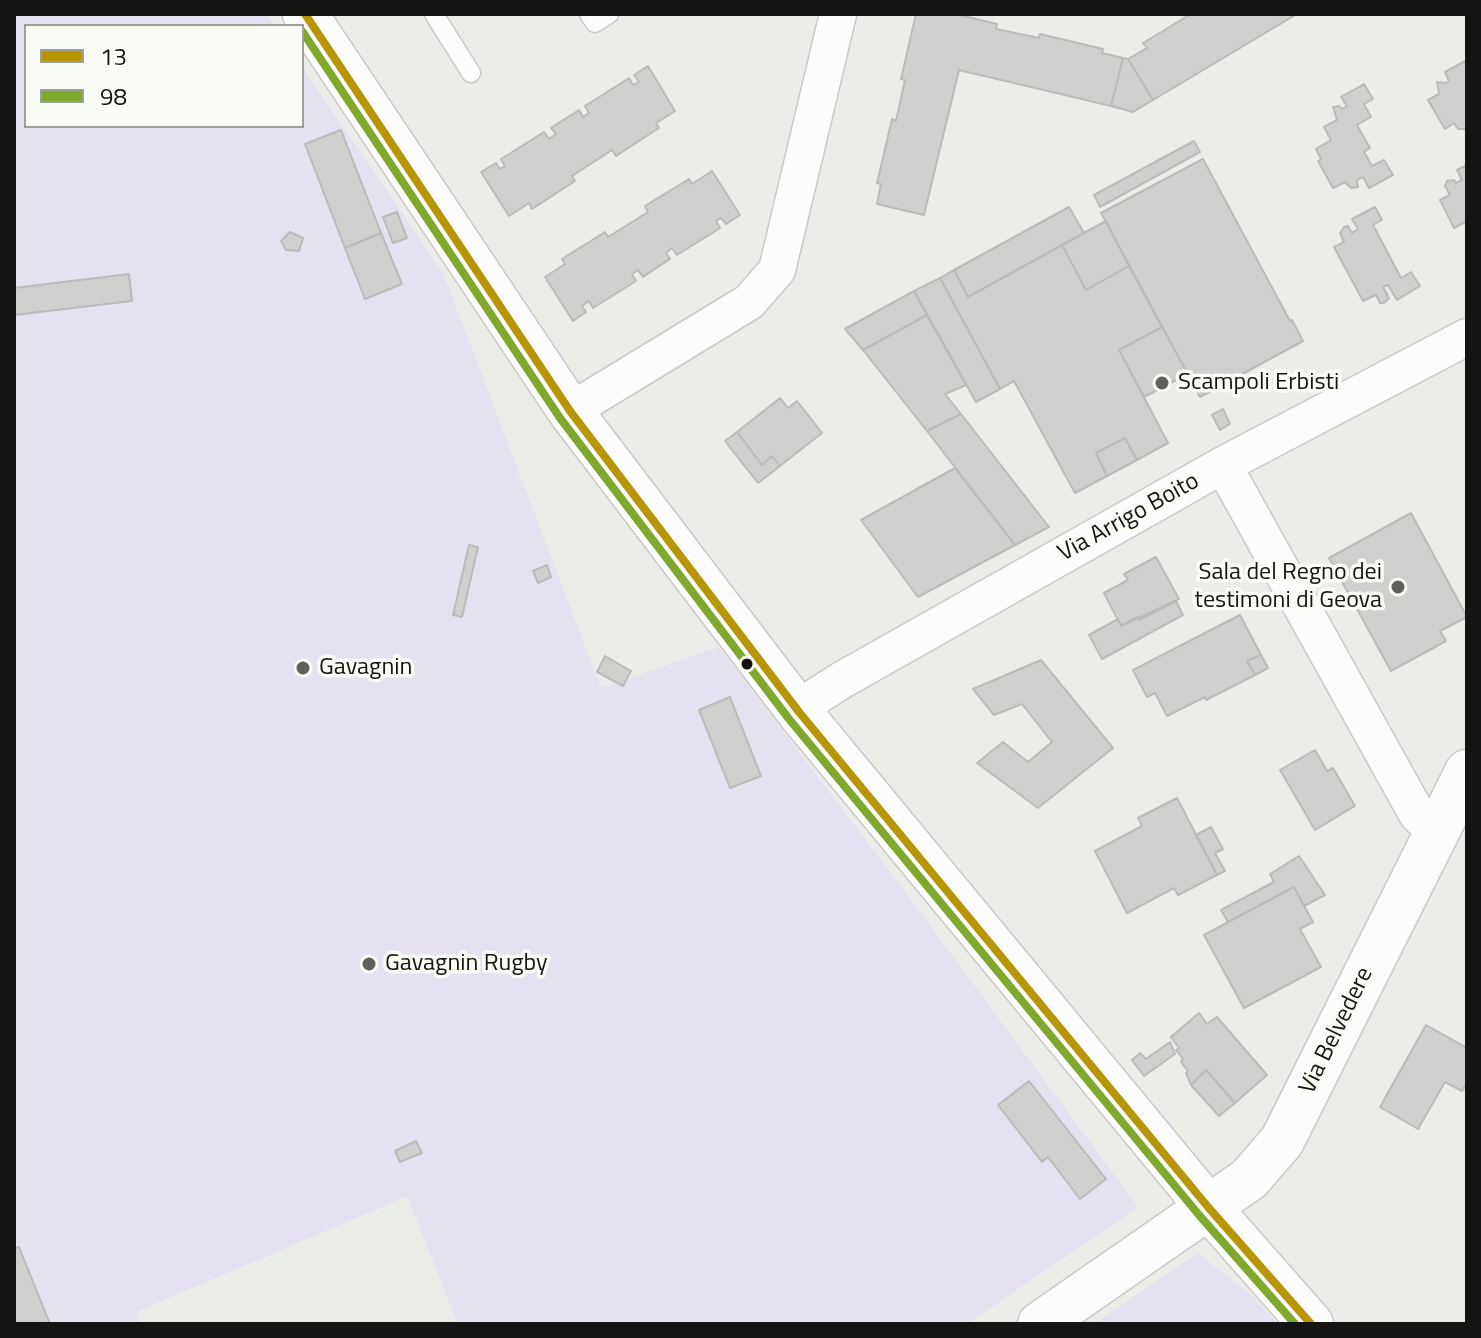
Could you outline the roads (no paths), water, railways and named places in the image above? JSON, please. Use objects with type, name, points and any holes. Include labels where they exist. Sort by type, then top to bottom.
[{"type":"street","points":[[305,14],[570,411],[799,712],[1208,1207],[1311,1324]]},
{"type":"street","points":[[570,411],[749,302],[777,270],[838,14]]},
{"type":"street","name":"Via Arrigo Boito","points":[[799,712],[842,680],[1223,465],[1467,337]]},
{"type":"street","points":[[1223,465],[1417,814],[1436,833]]},
{"type":"street","name":"Via Belvedere","points":[[1040,1324],[1249,1179],[1282,1141],[1467,772]]},
{"type":"lane","points":[[589,14],[595,23],[609,14]]},
{"type":"lane","points":[[438,15],[471,73]]},
{"type":"place","name":"Scampoli Erbisti","points":[[1162,383]]},
{"type":"place","name":"Sala del Regno dei testimoni di Geova","points":[[1398,587]]},
{"type":"place","name":"Gavagnin","points":[[303,668]]},
{"type":"place","name":"Gavagnin Rugby","points":[[369,964]]}]
